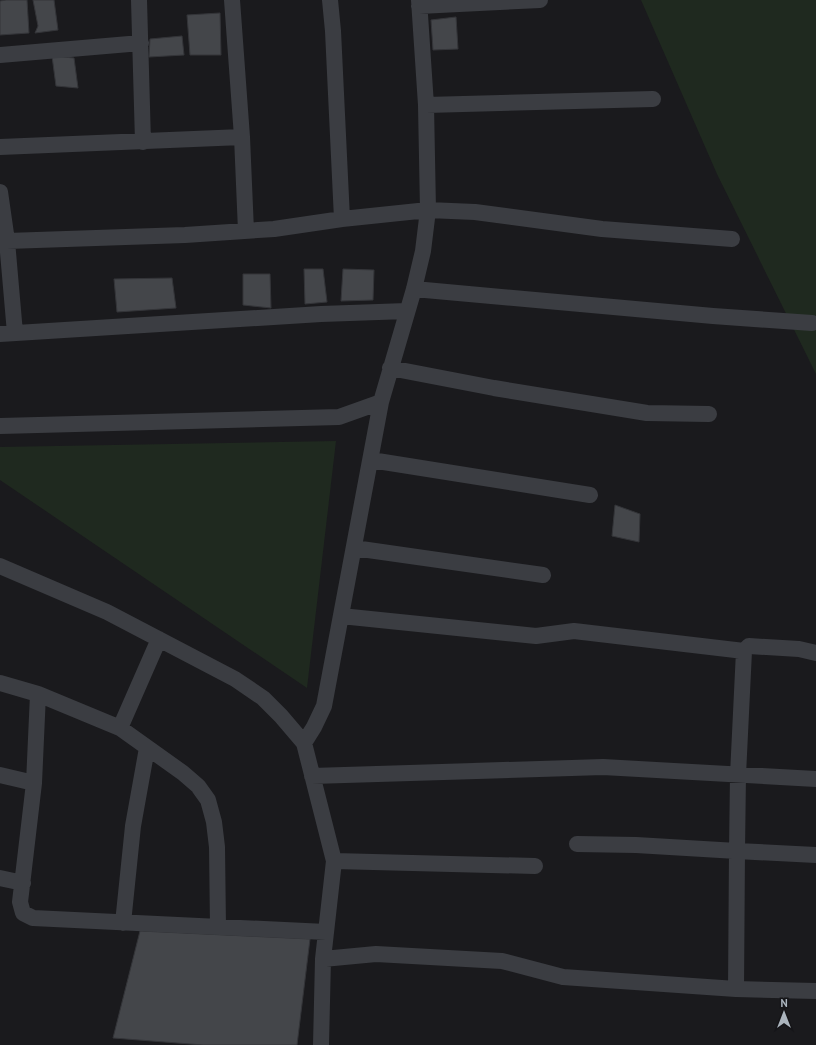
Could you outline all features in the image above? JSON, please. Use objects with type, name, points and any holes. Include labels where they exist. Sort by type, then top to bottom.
[{"type":"street","points":[[139,0],[143,142]]},
{"type":"street","points":[[232,0],[242,137],[246,231]]},
{"type":"street","points":[[330,0],[342,219]]},
{"type":"street","points":[[304,743],[324,706],[381,402],[414,289],[423,251],[428,210],[426,105],[419,3],[540,0]]},
{"type":"street","points":[[0,55],[140,43]]},
{"type":"street","points":[[426,105],[653,99]]},
{"type":"street","points":[[0,147],[242,137]]},
{"type":"street","points":[[0,192],[7,241],[8,334],[321,314],[407,311]]},
{"type":"street","points":[[7,241],[185,235],[274,229],[342,219],[428,210],[475,212],[602,228],[732,239]]},
{"type":"street","points":[[414,289],[713,316],[812,323]]},
{"type":"street","points":[[390,368],[494,388],[648,413],[709,414]]},
{"type":"street","points":[[0,426],[339,417],[381,402]]},
{"type":"street","points":[[371,460],[590,495]]},
{"type":"street","points":[[354,548],[543,575]]},
{"type":"street","points":[[0,566],[107,612],[235,679],[263,698],[304,743],[334,861],[322,959],[321,1045]]},
{"type":"street","points":[[341,616],[536,636],[574,631],[744,651]]},
{"type":"street","points":[[120,728],[158,639]]},
{"type":"street","points":[[736,989],[738,775],[744,651],[749,646],[799,649],[816,653]]},
{"type":"street","points":[[0,683],[38,694],[120,728],[183,773],[198,786],[208,800],[214,822],[217,847],[218,927]]},
{"type":"street","points":[[38,694],[34,783],[20,902],[23,913],[33,918],[326,932]]},
{"type":"street","points":[[122,923],[133,826],[147,748]]},
{"type":"street","points":[[312,776],[603,767],[816,779]]},
{"type":"street","points":[[0,775],[34,783]]},
{"type":"street","points":[[577,844],[636,845],[816,855]]},
{"type":"street","points":[[334,861],[535,866]]},
{"type":"street","points":[[0,878],[23,883]]},
{"type":"street","points":[[322,959],[376,954],[502,961],[563,977],[736,989],[816,990]]},
{"type":"green space","points":[[641,0],[816,0],[816,374],[717,174]]},
{"type":"green space","points":[[336,441],[307,688],[0,480],[0,447]]},
{"type":"building","points":[[27,0],[29,33],[0,35],[0,1]]},
{"type":"building","points":[[33,0],[54,0],[58,30],[35,33],[38,26]]},
{"type":"building","points":[[220,13],[221,55],[190,55],[187,15]]},
{"type":"building","points":[[456,17],[458,49],[433,50],[431,20]]},
{"type":"building","points":[[182,36],[184,55],[149,57],[150,39]]},
{"type":"building","points":[[52,56],[74,58],[78,88],[56,86]]},
{"type":"building","points":[[304,269],[323,269],[327,302],[305,304]]},
{"type":"building","points":[[343,269],[374,270],[373,300],[341,301]]},
{"type":"building","points":[[243,274],[270,274],[271,308],[243,305]]},
{"type":"building","points":[[172,278],[176,308],[117,312],[114,279]]},
{"type":"building","points":[[615,505],[640,514],[639,542],[612,536]]},
{"type":"building","points":[[140,931],[310,939],[297,1045],[203,1045],[113,1038]]}]
